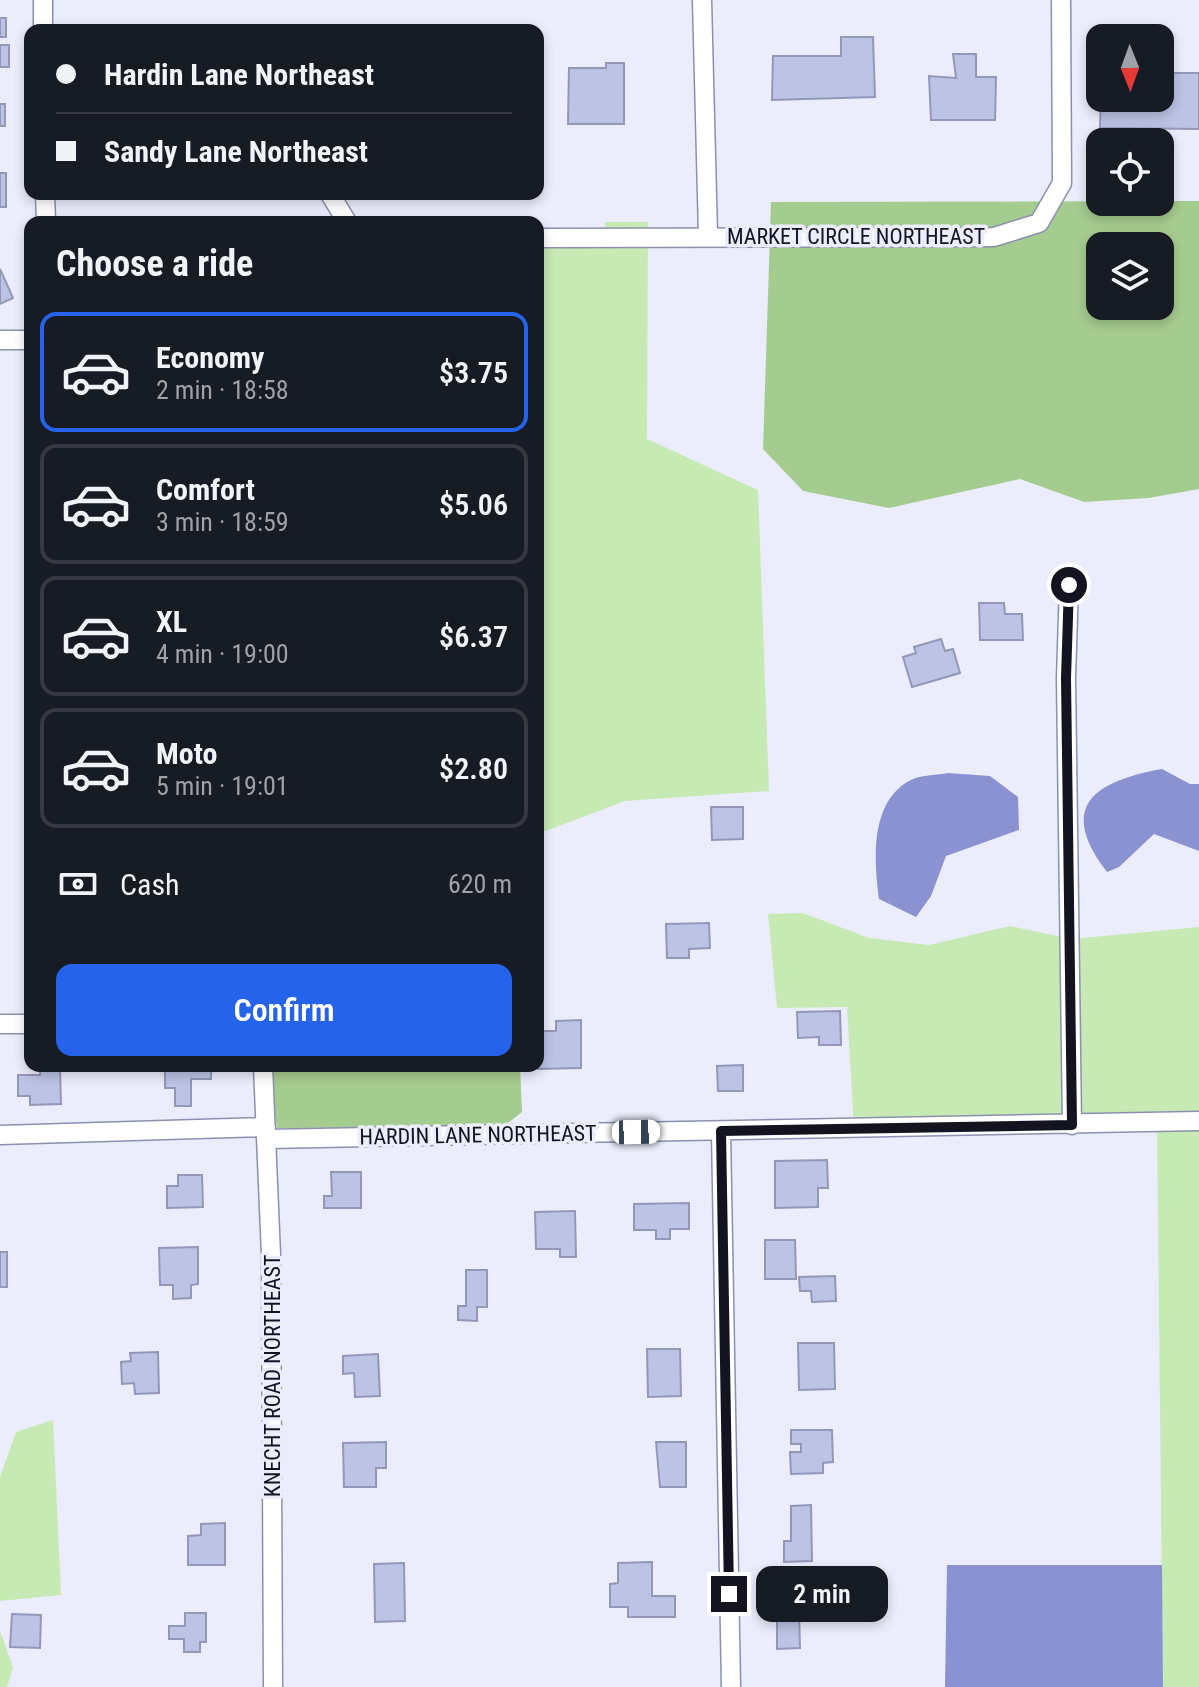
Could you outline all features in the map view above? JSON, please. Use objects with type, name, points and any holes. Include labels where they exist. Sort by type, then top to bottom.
[{"type":"street","points":[[43,0],[43,24]]},
{"type":"street","points":[[702,0],[708,235]]},
{"type":"street","name":"MARKET CIRCLE NORTHEAST","points":[[544,238],[708,235],[994,237],[1039,223],[1062,183],[1061,0]]},
{"type":"street","points":[[0,340],[24,340]]},
{"type":"street","points":[[1069,585],[1066,678],[1072,1125]]},
{"type":"street","points":[[0,1024],[24,1024]]},
{"type":"street","name":"KNECHT ROAD NORTHEAST","points":[[263,1072],[267,1133],[273,1687]]},
{"type":"street","name":"HARDIN LANE NORTHEAST","points":[[0,1135],[721,1131],[1199,1121]]},
{"type":"street","points":[[721,1131],[731,1687]]},
{"type":"green space","points":[[1086,201],[1086,216],[1174,216],[1174,201],[1199,201],[1199,489],[1148,498],[1084,502],[1020,479],[889,508],[803,491],[763,449],[771,202]]},
{"type":"green space","points":[[605,222],[648,222],[647,439],[758,490],[769,791],[625,801],[544,832],[544,232],[604,238]]},
{"type":"green space","points":[[803,913],[869,938],[929,945],[1010,926],[1071,939],[1199,927],[1199,1687],[1163,1687],[1157,1129],[854,1129],[847,1007],[777,1008],[768,914]]},
{"type":"green space","points":[[269,1072],[520,1072],[522,1112],[503,1127],[277,1128]]},
{"type":"green space","points":[[53,1420],[61,1595],[0,1601],[0,1477],[16,1432]]},
{"type":"green space","points":[[0,1631],[13,1667],[7,1687],[0,1687]]},
{"type":"water","points":[[1162,769],[1190,784],[1199,784],[1199,851],[1154,834],[1119,867],[1107,872],[1092,849],[1085,830],[1084,814],[1090,800],[1118,781]]},
{"type":"water","points":[[948,773],[990,776],[1018,797],[1019,830],[946,856],[931,896],[916,917],[879,899],[877,834],[881,817],[897,790],[915,778]]},
{"type":"water","points":[[947,1565],[1162,1565],[1163,1687],[945,1687]]},
{"type":"building","points":[[0,18],[6,18],[6,37],[0,37]]},
{"type":"building","points":[[841,37],[873,37],[875,97],[772,100],[773,56],[841,56]]},
{"type":"building","points":[[0,45],[9,45],[9,67],[0,67]]},
{"type":"building","points":[[953,54],[976,54],[976,77],[996,77],[995,120],[931,120],[929,76],[956,78]]},
{"type":"building","points":[[606,63],[624,63],[624,124],[568,124],[569,68],[606,68]]},
{"type":"building","points":[[1174,73],[1199,73],[1199,129],[1100,128],[1101,112],[1174,112]]},
{"type":"building","points":[[0,104],[5,104],[5,126],[0,126]]},
{"type":"building","points":[[0,173],[6,173],[6,207],[0,207]]},
{"type":"building","points":[[0,269],[13,298],[0,304]]},
{"type":"building","points":[[979,603],[1004,603],[1005,614],[1022,614],[1023,640],[980,640]]},
{"type":"building","points":[[941,639],[945,651],[953,649],[960,673],[912,687],[903,657],[916,653],[914,647]]},
{"type":"building","points":[[711,807],[743,807],[743,839],[712,840]]},
{"type":"building","points":[[709,923],[710,948],[689,949],[689,958],[667,958],[666,924]]},
{"type":"building","points":[[840,1011],[841,1045],[819,1045],[819,1037],[798,1038],[797,1012]]},
{"type":"building","points":[[581,1020],[581,1068],[544,1069],[544,1031],[556,1031],[556,1021]]},
{"type":"building","points":[[743,1065],[743,1091],[718,1091],[717,1066]]},
{"type":"building","points":[[40,1072],[60,1072],[61,1104],[30,1105],[30,1096],[18,1096],[18,1075],[40,1075]]},
{"type":"building","points":[[165,1072],[211,1072],[211,1079],[191,1079],[191,1106],[175,1106],[175,1088],[165,1088]]},
{"type":"building","points":[[827,1160],[828,1188],[818,1188],[818,1207],[775,1208],[775,1161]]},
{"type":"building","points":[[331,1172],[361,1172],[361,1208],[324,1208],[324,1196],[332,1196]]},
{"type":"building","points":[[178,1175],[202,1175],[203,1207],[167,1208],[167,1186],[178,1186]]},
{"type":"building","points":[[689,1203],[689,1229],[670,1229],[670,1239],[656,1239],[656,1230],[634,1230],[634,1204]]},
{"type":"building","points":[[575,1211],[576,1257],[560,1257],[560,1249],[536,1249],[535,1212]]},
{"type":"building","points":[[765,1240],[795,1240],[796,1279],[765,1279]]},
{"type":"building","points":[[198,1247],[198,1284],[191,1285],[191,1298],[173,1299],[173,1285],[160,1285],[159,1248]]},
{"type":"building","points":[[0,1252],[7,1252],[7,1287],[0,1287]]},
{"type":"building","points":[[466,1270],[487,1270],[487,1307],[477,1307],[477,1321],[458,1320],[458,1306],[466,1306]]},
{"type":"building","points":[[835,1276],[836,1301],[812,1302],[811,1291],[800,1291],[799,1277]]},
{"type":"building","points":[[798,1343],[834,1343],[835,1389],[799,1390]]},
{"type":"building","points":[[647,1349],[680,1349],[681,1396],[648,1397]]},
{"type":"building","points":[[158,1352],[159,1393],[135,1394],[134,1383],[122,1384],[121,1362],[131,1361],[130,1353]]},
{"type":"building","points":[[378,1354],[380,1396],[355,1397],[354,1373],[343,1374],[343,1356]]},
{"type":"building","points":[[791,1430],[832,1430],[833,1462],[823,1463],[823,1473],[791,1474],[790,1452],[801,1452],[801,1444],[791,1444]]},
{"type":"building","points":[[386,1442],[386,1468],[376,1468],[376,1487],[344,1487],[343,1443]]},
{"type":"building","points":[[656,1442],[686,1442],[686,1487],[660,1487]]},
{"type":"building","points":[[811,1505],[812,1561],[784,1562],[784,1541],[791,1541],[791,1506]]},
{"type":"building","points":[[225,1523],[225,1565],[188,1565],[188,1536],[201,1535],[201,1524]]},
{"type":"building","points":[[652,1562],[652,1596],[675,1596],[675,1617],[628,1617],[628,1607],[610,1607],[610,1584],[618,1583],[618,1563]]},
{"type":"building","points":[[404,1563],[405,1621],[375,1622],[374,1564]]},
{"type":"building","points":[[777,1611],[799,1611],[800,1648],[777,1649]]},
{"type":"building","points":[[185,1613],[206,1613],[206,1642],[200,1642],[200,1652],[184,1652],[184,1639],[169,1639],[169,1626],[185,1626]]},
{"type":"building","points":[[12,1614],[41,1615],[40,1648],[10,1647]]},
{"type":"route","points":[[729,1594],[721,1131],[1072,1125],[1066,678],[1069,585]]}]
